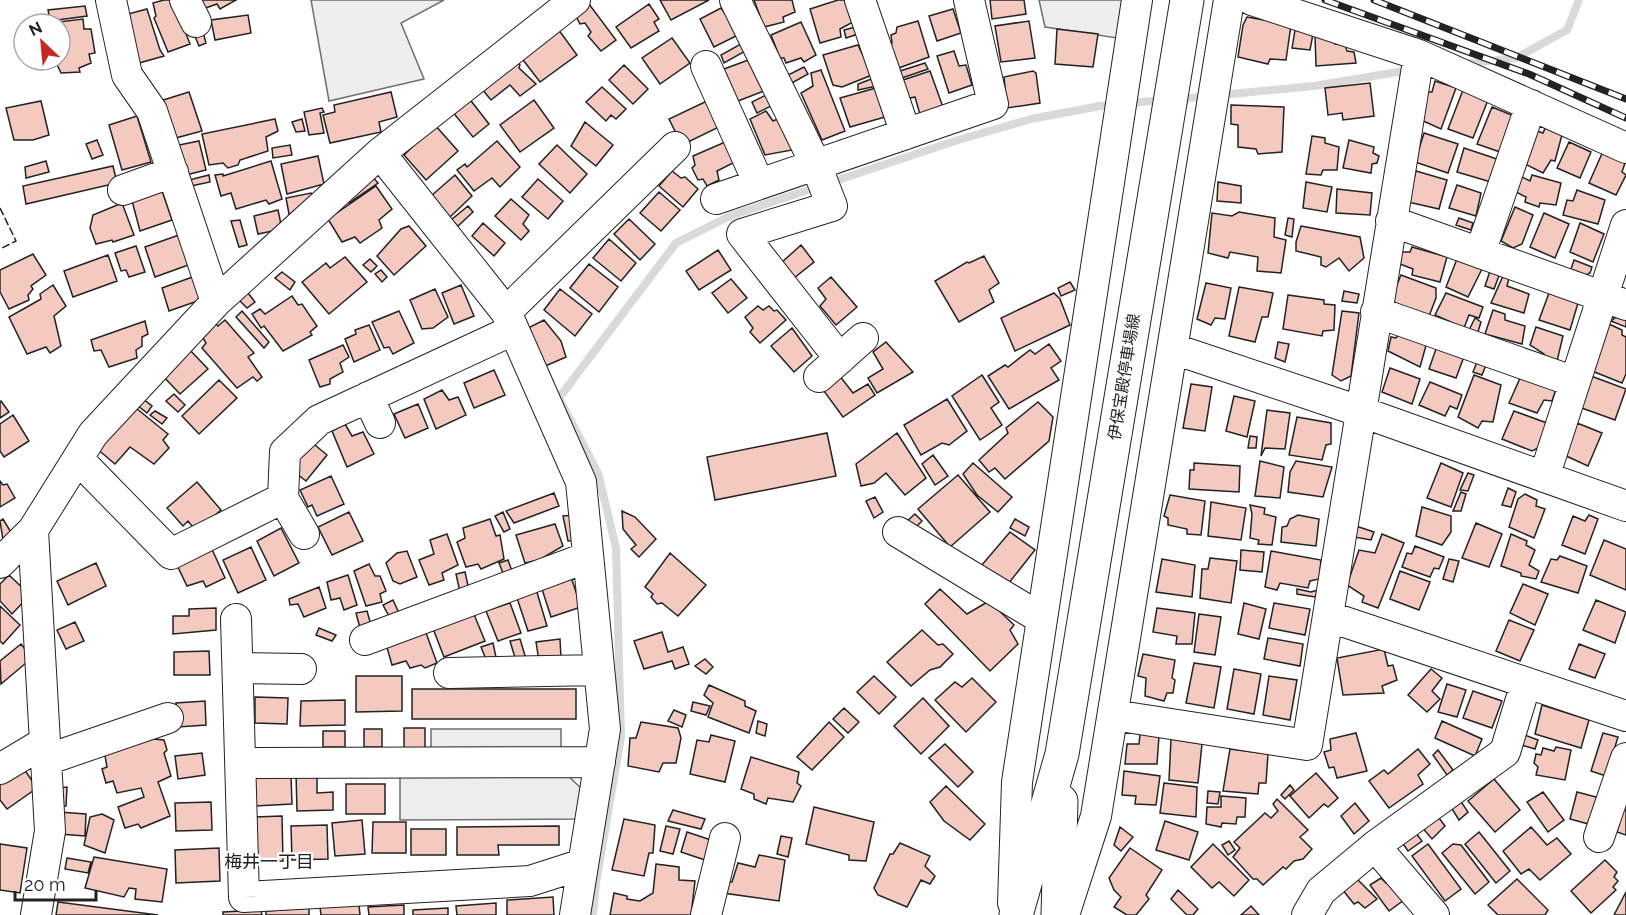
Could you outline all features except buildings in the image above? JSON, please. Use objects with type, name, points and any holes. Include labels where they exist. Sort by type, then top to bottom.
[{"type":"main road","name":"伊保宝殿停車場線","points":[[1014,915],[1062,754],[1187,0]]},
{"type":"main road","name":"伊保宝殿停車場線","points":[[1058,915],[1062,754]]},
{"type":"street","points":[[0,562],[33,530],[93,434],[216,302],[380,153],[575,0]]},
{"type":"street","points":[[735,0],[816,165],[832,206],[742,234],[830,368],[863,338]]},
{"type":"street","points":[[860,0],[906,134]]},
{"type":"street","points":[[716,199],[993,104],[969,0]]},
{"type":"street","points":[[1014,915],[1017,782],[1137,0]]},
{"type":"street","points":[[1064,915],[1096,816],[1174,349],[1229,0]]},
{"type":"street","points":[[1252,0],[1419,55],[1626,148]]},
{"type":"street","points":[[116,2],[127,75],[152,111],[216,302]]},
{"type":"street","points":[[1113,715],[1307,745],[1330,617],[1376,312],[1419,55]]},
{"type":"street","points":[[706,66],[759,184]]},
{"type":"street","points":[[1480,253],[1531,105]]},
{"type":"street","points":[[304,534],[283,498],[285,452],[319,420],[374,410],[509,321],[675,147]]},
{"type":"street","points":[[380,153],[509,321],[581,482],[605,729],[575,915]]},
{"type":"street","points":[[123,190],[172,172]]},
{"type":"street","points":[[1391,221],[1614,300]]},
{"type":"street","points":[[1544,477],[1575,382],[1614,300],[1626,225]]},
{"type":"street","points":[[1376,312],[1575,382]]},
{"type":"street","points":[[1174,349],[1362,412],[1626,506]]},
{"type":"street","points":[[78,459],[171,554],[283,498]]},
{"type":"street","points":[[33,530],[50,831],[36,915]]},
{"type":"street","points":[[898,532],[1042,619]]},
{"type":"street","points":[[365,640],[415,608],[588,556]]},
{"type":"street","points":[[1330,617],[1626,716]]},
{"type":"street","points":[[236,619],[244,897],[530,881],[583,864]]},
{"type":"street","points":[[238,668],[301,669]]},
{"type":"street","points":[[449,673],[599,670]]},
{"type":"street","points":[[1307,915],[1321,891],[1375,846],[1505,752],[1526,683]]},
{"type":"street","points":[[0,770],[45,751],[168,718]]},
{"type":"street","points":[[1599,837],[1626,758]]},
{"type":"street","points":[[241,762],[600,762]]},
{"type":"street","points":[[706,915],[725,838]]},
{"type":"street","points":[[1375,846],[1434,915]]},
{"type":"shaded area","points":[[311,0],[444,0],[401,23],[424,79],[329,101]]},
{"type":"shaded area","points":[[1039,0],[1123,0],[1117,38],[1045,27]]},
{"type":"shaded area","points":[[431,729],[561,729],[561,751],[431,751]]},
{"type":"shaded area","points":[[400,772],[564,772],[583,790],[580,819],[400,820]]},
{"type":"waterway","points":[[1462,64],[1516,58],[1567,30],[1579,0]]},
{"type":"waterway","points":[[1179,99],[1314,86],[1410,70]]},
{"type":"waterway","points":[[593,915],[596,883],[621,737],[616,548],[598,473],[559,398],[676,243],[730,216],[958,140],[1031,119],[1100,106],[1163,100]]},
{"type":"railway","points":[[1325,0],[1529,74],[1626,118]]},
{"type":"railway","points":[[1374,0],[1626,99]]},
{"type":"fence","points":[[0,208],[16,241],[0,249]]},
{"type":"district","name":"梅井一丁目","points":[[269,861]]}]
